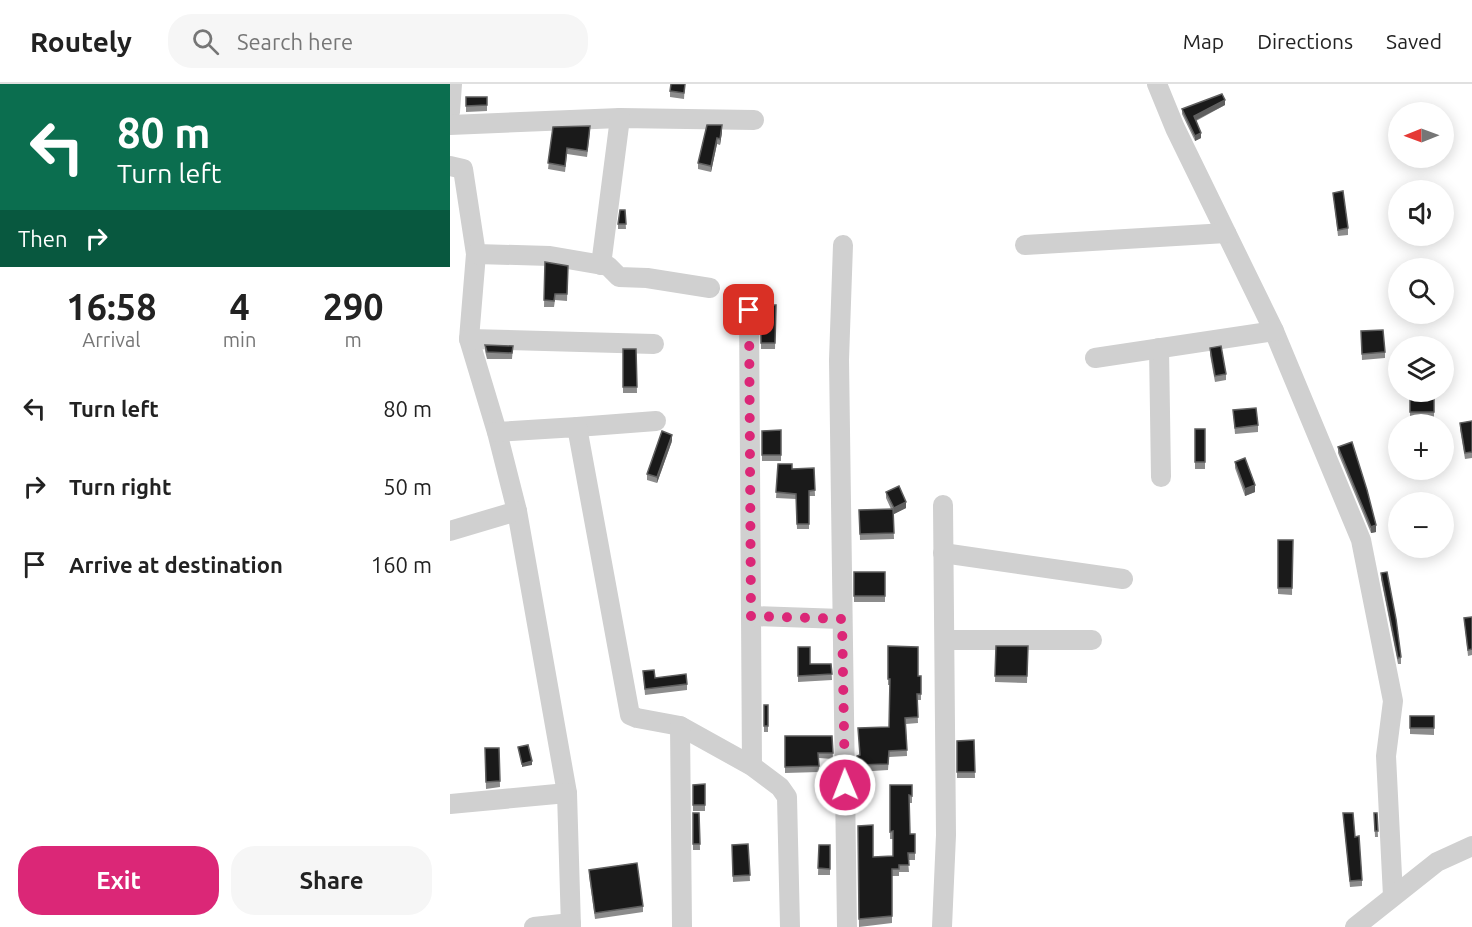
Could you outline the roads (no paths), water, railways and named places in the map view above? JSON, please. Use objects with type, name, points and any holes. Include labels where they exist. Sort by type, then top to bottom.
[{"type":"street","points":[[450,112],[452,84]]},
{"type":"street","points":[[1157,84],[1175,129],[1274,331],[1361,540],[1393,701],[1386,756],[1393,896]]},
{"type":"street","points":[[601,265],[620,118]]},
{"type":"street","points":[[450,125],[620,118],[754,120]]},
{"type":"street","points":[[450,166],[463,169],[476,254],[469,339],[497,432],[517,511],[567,793],[571,925],[534,927]]},
{"type":"street","points":[[1025,245],[1226,233]]},
{"type":"street","points":[[843,244],[839,360],[846,927]]},
{"type":"street","points":[[476,254],[550,256],[608,266],[619,277],[647,278],[710,288]]},
{"type":"street","points":[[749,310],[752,766]]},
{"type":"street","points":[[1095,358],[1274,331]]},
{"type":"street","points":[[469,339],[654,344]]},
{"type":"street","points":[[1159,348],[1161,477]]},
{"type":"street","points":[[497,432],[656,421]]},
{"type":"street","points":[[578,427],[630,715],[680,726],[752,766],[780,787],[787,797],[790,927]]},
{"type":"street","points":[[942,927],[946,835],[943,505]]},
{"type":"street","points":[[450,531],[517,511]]},
{"type":"street","points":[[943,553],[1123,579]]},
{"type":"street","points":[[751,616],[842,619]]},
{"type":"street","points":[[945,640],[1092,639]]},
{"type":"street","points":[[680,726],[682,927]]},
{"type":"street","points":[[450,804],[567,793]]},
{"type":"street","points":[[1356,927],[1437,862],[1472,846]]}]
